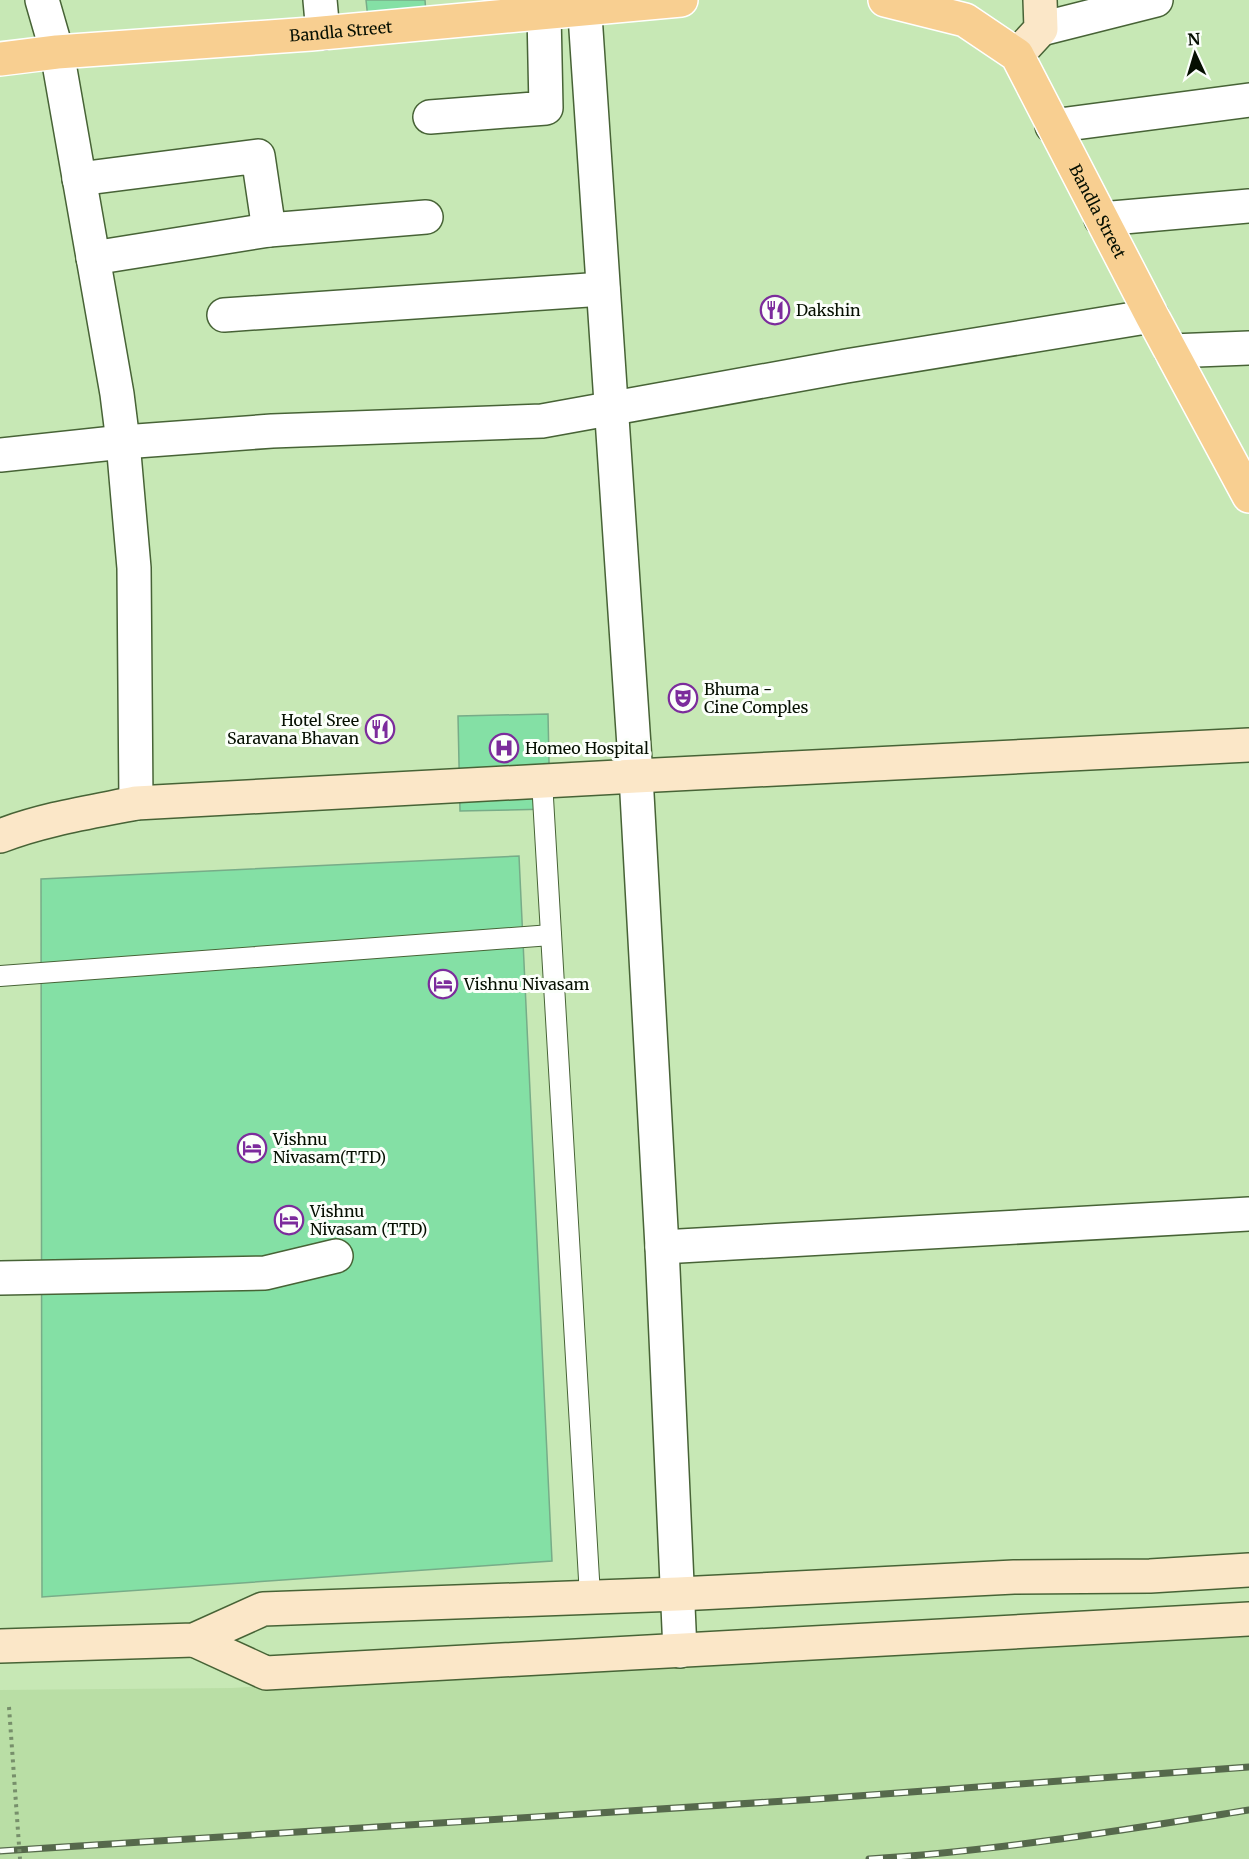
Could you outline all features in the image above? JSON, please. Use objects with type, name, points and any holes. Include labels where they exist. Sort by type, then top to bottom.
[{"type":"main road","name":"Bandla Street","points":[[0,59],[57,52],[323,33],[544,13],[584,4],[681,0]]},
{"type":"main road","name":"Bandla Street","points":[[885,0],[965,20],[1017,55],[1052,126],[1249,496]]},
{"type":"street","points":[[42,0],[57,52],[117,394],[123,442],[134,568],[136,803]]},
{"type":"street","points":[[320,0],[323,33]]},
{"type":"street","points":[[1017,55],[1041,15],[1156,0]]},
{"type":"street","points":[[584,4],[636,776],[662,1247],[680,1651]]},
{"type":"street","points":[[430,117],[546,108],[544,13]]},
{"type":"street","points":[[1052,126],[1249,100]]},
{"type":"street","points":[[79,179],[258,156],[269,230]]},
{"type":"street","points":[[1101,219],[1249,206]]},
{"type":"street","points":[[93,258],[269,230],[426,217]]},
{"type":"street","points":[[224,315],[603,289]]},
{"type":"street","points":[[0,455],[123,442],[272,431],[542,421],[846,366],[1152,316]]},
{"type":"street","points":[[1171,351],[1249,348]]},
{"type":"street","points":[[0,836],[19,828],[136,803],[1249,746]]},
{"type":"street","points":[[662,1247],[1249,1214]]},
{"type":"street","points":[[0,1278],[265,1273],[336,1256]]},
{"type":"street","points":[[0,1646],[194,1640],[263,1609],[678,1594],[1014,1577],[1150,1576],[1249,1570]]},
{"type":"street","points":[[194,1640],[266,1673],[1249,1619]]},
{"type":"lane","points":[[542,781],[590,1596]]},
{"type":"lane","points":[[0,976],[551,935]]},
{"type":"path","points":[[9,1707],[20,1859]]},
{"type":"shaded area","points":[[1249,1626],[1249,1859],[0,1859],[0,1690],[232,1688]]},
{"type":"building","points":[[366,0],[425,0],[426,13],[368,19]]},
{"type":"building","points":[[548,714],[550,809],[460,811],[458,716]]},
{"type":"building","name":"Vishnu Nivasam (TTD)","points":[[519,856],[552,1561],[42,1597],[41,879]]},
{"type":"railway","points":[[0,1851],[817,1799],[1249,1767]]},
{"type":"railway","points":[[869,1859],[1012,1845],[1249,1810]]},
{"type":"place","name":"Dakshin","points":[[775,310]]},
{"type":"place","name":"Bhuma - Cine Comples","points":[[683,698]]},
{"type":"place","name":"Hotel Sree Saravana Bhavan","points":[[380,729]]},
{"type":"place","name":"Homeo Hospital","points":[[504,748]]},
{"type":"place","name":"Vishnu Nivasam","points":[[443,984]]},
{"type":"place","name":"Vishnu Nivasam(TTD)","points":[[252,1148]]},
{"type":"place","name":"Vishnu Nivasam (TTD)","points":[[289,1220]]}]
